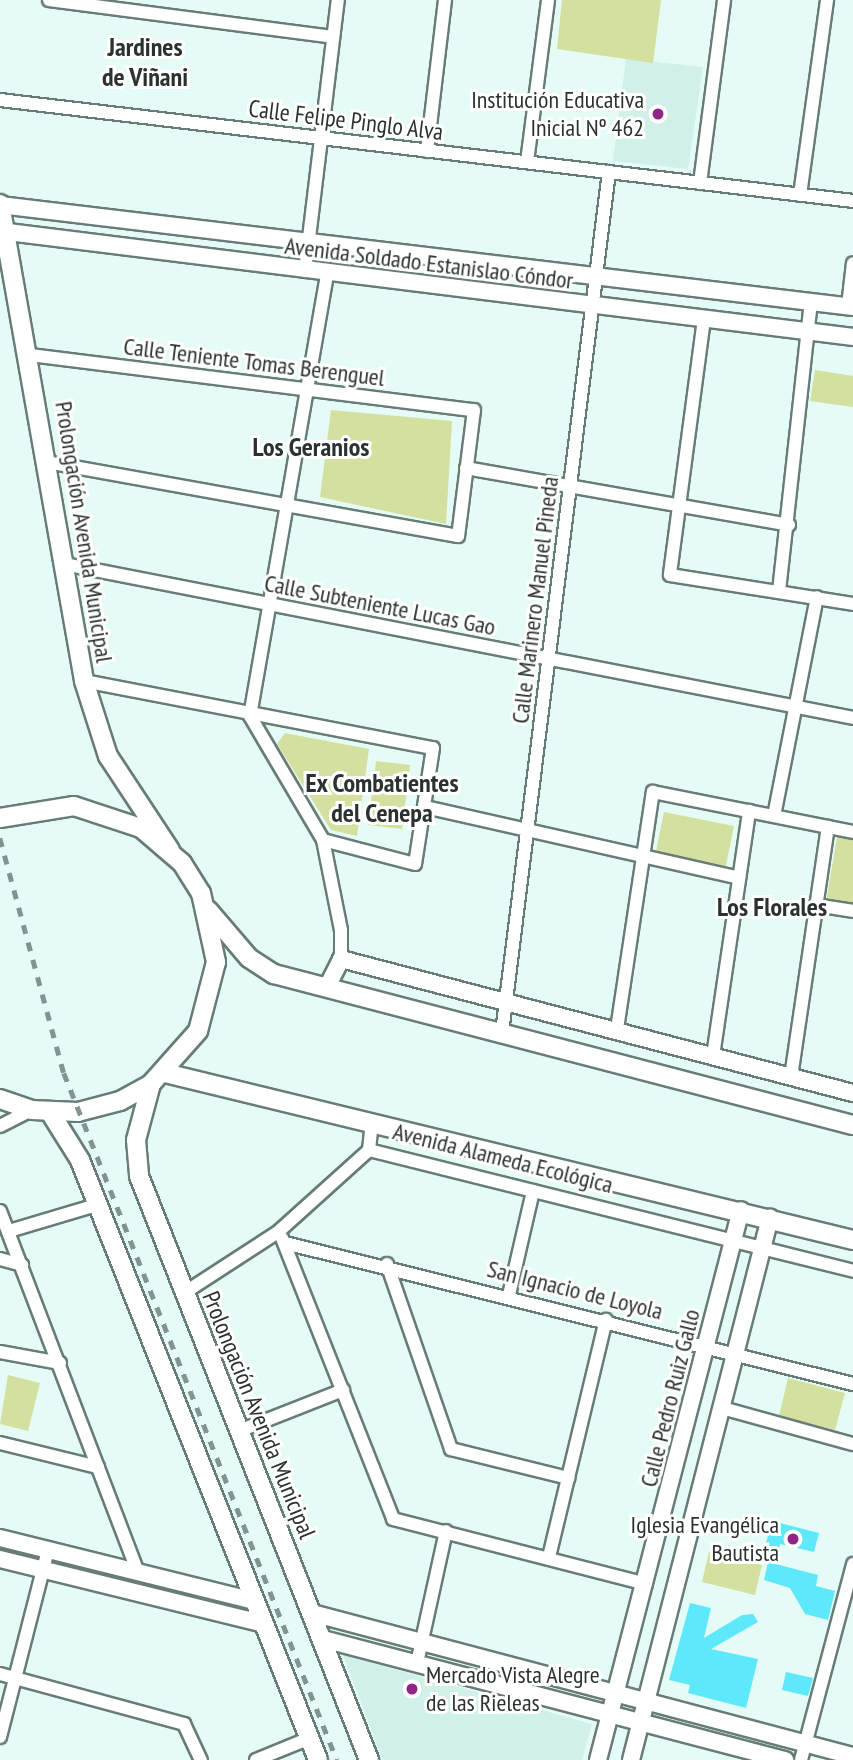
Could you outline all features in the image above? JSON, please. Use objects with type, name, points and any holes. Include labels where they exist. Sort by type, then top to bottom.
[{"type":"main road","name":"Prolongación Avenida Municipal","points":[[0,205],[3,234],[30,355],[84,681],[108,756],[208,909],[216,957],[211,998],[189,1046],[158,1079],[103,1107],[41,1111],[0,1099]]},
{"type":"main road","name":"Prolongación Avenida Municipal","points":[[0,818],[38,807],[91,808],[126,819],[170,850]]},
{"type":"main road","points":[[208,909],[249,958],[274,974],[853,1125]]},
{"type":"main road","name":"Prolongación Avenida Municipal","points":[[158,1079],[136,1165],[369,1760]]},
{"type":"main road","name":"Avenida Alameda Ecológica","points":[[158,1079],[372,1121],[741,1210],[853,1240]]},
{"type":"main road","points":[[41,1111],[80,1160],[318,1760]]},
{"type":"street","points":[[49,0],[334,37]]},
{"type":"street","points":[[305,271],[338,0]]},
{"type":"street","points":[[427,151],[445,0]]},
{"type":"street","points":[[527,162],[548,0]]},
{"type":"street","points":[[700,183],[724,0]]},
{"type":"street","points":[[800,195],[827,0]]},
{"type":"street","name":"Calle Felipe Pinglo Alva","points":[[0,100],[853,201]]},
{"type":"street","name":"Calle Marinero Manuel Pineda","points":[[502,1033],[609,172]]},
{"type":"street","name":"Avenida Soldado Estanislao Cóndor","points":[[0,205],[850,307]]},
{"type":"street","name":"Avenida Soldado Estanislao Cóndor","points":[[3,234],[853,337]]},
{"type":"street","points":[[850,307],[853,263]]},
{"type":"street","points":[[327,274],[250,716],[323,840],[337,903],[341,959],[327,987]]},
{"type":"street","points":[[779,591],[789,525],[806,331],[811,302]]},
{"type":"street","points":[[704,319],[670,575],[853,604]]},
{"type":"street","name":"Calle Teniente Tomas Berenguel","points":[[30,355],[474,410],[466,468]]},
{"type":"street","points":[[46,462],[458,536],[466,468],[570,486],[679,510],[789,525]]},
{"type":"street","name":"Calle Subteniente Lucas Gao","points":[[64,564],[853,718]]},
{"type":"street","points":[[774,816],[817,597]]},
{"type":"street","points":[[84,681],[250,716],[433,748],[415,864],[323,840]]},
{"type":"street","points":[[617,1029],[653,792],[853,832]]},
{"type":"street","points":[[425,807],[528,833],[739,878]]},
{"type":"street","points":[[713,1056],[749,811]]},
{"type":"street","points":[[790,1077],[828,827]]},
{"type":"street","points":[[817,905],[853,911]]},
{"type":"street","points":[[341,959],[507,1000],[853,1093]]},
{"type":"street","points":[[0,1126],[41,1111]]},
{"type":"street","points":[[369,1150],[372,1121]]},
{"type":"street","name":"Avenida Alameda Ecológica","points":[[184,1293],[278,1232],[369,1150],[734,1238],[853,1271]]},
{"type":"street","points":[[509,1295],[533,1191]]},
{"type":"street","points":[[9,1231],[97,1205]]},
{"type":"street","name":"Calle Pedro Ruiz Gallo","points":[[598,1760],[708,1346],[741,1210]]},
{"type":"street","points":[[0,1211],[138,1572]]},
{"type":"street","points":[[631,1760],[766,1247],[770,1218]]},
{"type":"street","points":[[278,1232],[285,1243],[393,1519],[646,1584]]},
{"type":"street","name":"San Ignacio de Loyola","points":[[285,1243],[387,1264],[853,1384]]},
{"type":"street","points":[[0,1259],[22,1265]]},
{"type":"street","points":[[387,1264],[452,1449],[568,1478]]},
{"type":"street","points":[[549,1557],[606,1320]]},
{"type":"street","points":[[0,1352],[60,1363]]},
{"type":"street","points":[[239,1431],[343,1390]]},
{"type":"street","points":[[722,1408],[853,1444]]},
{"type":"street","points":[[0,1443],[98,1467]]},
{"type":"street","points":[[417,1663],[446,1531]]},
{"type":"street","points":[[0,1538],[255,1601]]},
{"type":"street","points":[[0,1737],[48,1550]]},
{"type":"street","points":[[0,1559],[264,1624]]},
{"type":"street","points":[[801,1760],[852,1571]]},
{"type":"street","points":[[312,1613],[853,1756]]},
{"type":"street","points":[[323,1639],[785,1760]]},
{"type":"street","points":[[0,1674],[184,1724],[201,1760]]},
{"type":"street","points":[[256,1760],[310,1738]]},
{"type":"shaded area","name":"Institución Educativa Inicial Nº 462","points":[[626,59],[703,67],[688,169],[613,161]]},
{"type":"shaded area","name":"Mercado Vista Alegre de las Rieleas","points":[[343,1655],[592,1724],[582,1760],[383,1760]]},
{"type":"green space","points":[[562,0],[661,0],[653,63],[557,49]]},
{"type":"green space","points":[[815,370],[853,376],[853,407],[810,401]]},
{"type":"green space","points":[[331,410],[452,421],[446,524],[320,497]]},
{"type":"green space","points":[[285,733],[369,749],[357,836],[331,830],[277,744]]},
{"type":"green space","points":[[376,761],[410,765],[402,829],[368,825]]},
{"type":"green space","points":[[664,812],[734,826],[725,870],[655,856]]},
{"type":"green space","points":[[837,837],[853,840],[853,907],[826,902]]},
{"type":"green space","points":[[8,1375],[40,1383],[28,1431],[0,1424]]},
{"type":"green space","points":[[788,1378],[845,1393],[835,1430],[779,1416]]},
{"type":"green space","points":[[709,1552],[762,1565],[755,1595],[702,1582]]},
{"type":"building","name":"Iglesia Evangélica Bautista","points":[[772,1521],[819,1533],[814,1552],[780,1544],[777,1558],[763,1554]]},
{"type":"building","points":[[768,1562],[818,1575],[816,1586],[835,1591],[828,1620],[805,1614],[790,1588],[764,1580]]},
{"type":"building","points":[[690,1603],[711,1608],[704,1638],[742,1615],[753,1614],[758,1622],[711,1649],[758,1659],[746,1708],[688,1693],[690,1685],[669,1680]]},
{"type":"building","points":[[786,1672],[813,1678],[808,1696],[782,1690]]},
{"type":"railway","points":[[0,838],[64,1073],[337,1760]]},
{"type":"place","name":"Institución Educativa Inicial Nº 462","points":[[658,114]]},
{"type":"place","name":"Iglesia Evangélica Bautista","points":[[793,1539]]},
{"type":"place","name":"Mercado Vista Alegre de las Rieleas","points":[[412,1689]]},
{"type":"district","name":"Jardines de Viñani","points":[[145,62]]},
{"type":"district","name":"Los Geranios","points":[[311,447]]},
{"type":"district","name":"Ex Combatientes del Cenepa","points":[[382,798]]},
{"type":"district","name":"Los Florales","points":[[772,907]]}]
